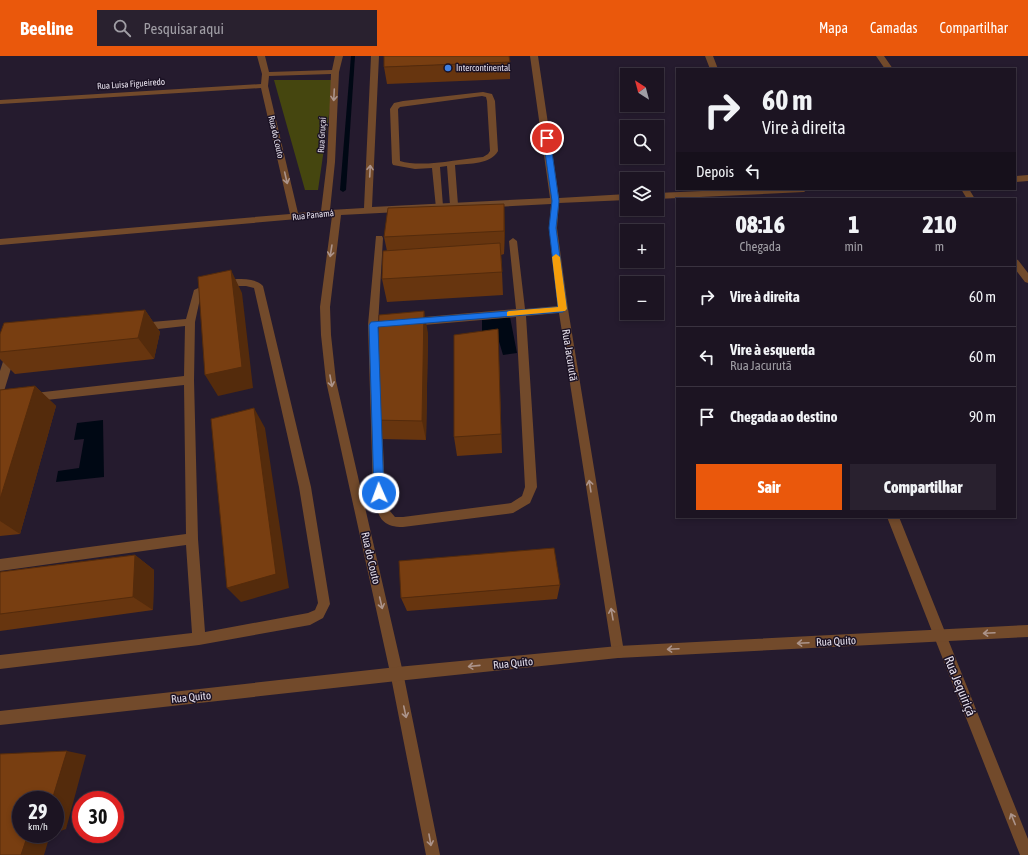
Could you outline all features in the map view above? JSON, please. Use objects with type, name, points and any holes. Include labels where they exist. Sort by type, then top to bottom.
[{"type":"street","name":"Rua do Couto","points":[[262,56],[266,74],[264,86],[296,217]]},
{"type":"street","name":"Rua Gruçaí","points":[[325,214],[331,162],[335,72],[339,56]]},
{"type":"street","points":[[368,210],[375,56]]},
{"type":"street","name":"Rua Jacurutã","points":[[534,56],[555,201],[553,228],[563,309],[618,652]]},
{"type":"street","points":[[709,56],[714,68]]},
{"type":"street","points":[[880,56],[888,68]]},
{"type":"street","points":[[266,74],[335,72]]},
{"type":"street","name":"Rua Luisa Figueiredo","points":[[0,102],[264,86]]},
{"type":"street","points":[[483,94],[489,96],[491,100],[494,151],[491,156],[485,159],[436,164],[408,166],[396,163],[394,109],[403,103],[483,94]]},
{"type":"street","points":[[451,163],[454,206]]},
{"type":"street","points":[[436,164],[439,206]]},
{"type":"street","points":[[1016,179],[1028,178]]},
{"type":"street","points":[[664,196],[765,193],[794,190]]},
{"type":"street","name":"Rua Panamá","points":[[0,242],[368,210],[620,197]]},
{"type":"street","name":"Rua do Couto","points":[[337,213],[330,257],[325,309],[328,357],[333,388],[418,770],[433,855]]},
{"type":"street","points":[[379,238],[377,324],[379,493],[384,513],[392,522],[403,522],[514,508],[526,499],[531,487],[521,313],[513,241]]},
{"type":"street","points":[[1016,263],[1028,280]]},
{"type":"street","points":[[0,662],[199,639],[310,619],[319,614],[324,604],[305,487],[258,286],[249,281],[206,286],[200,289],[197,292],[190,322],[189,380],[192,539],[199,639]]},
{"type":"street","points":[[404,322],[563,309]]},
{"type":"street","points":[[127,328],[190,322]]},
{"type":"street","points":[[0,388],[13,343]]},
{"type":"street","points":[[0,400],[189,380]]},
{"type":"street","name":"Rua Jequiriçá","points":[[893,518],[1027,855]]},
{"type":"street","points":[[0,565],[192,539]]},
{"type":"street","name":"Rua Quito","points":[[0,718],[397,674],[618,652],[1028,631]]},
{"type":"shaded area","points":[[274,80],[334,80],[318,190],[305,190]]},
{"type":"shaded area","points":[[510,317],[517,353],[503,355],[498,338],[482,337],[482,320]]},
{"type":"shaded area","points":[[103,420],[104,477],[56,482],[58,471],[79,468],[84,439],[74,440],[77,423]]},
{"type":"building","points":[[384,56],[509,56],[510,62],[384,67]]},
{"type":"building","points":[[504,204],[504,231],[384,237],[388,208]]},
{"type":"building","points":[[500,243],[502,272],[382,279],[383,251]]},
{"type":"building","points":[[231,270],[242,367],[205,375],[198,277]]},
{"type":"building","points":[[145,310],[138,338],[0,352],[0,334],[4,323]]},
{"type":"building","points":[[424,311],[422,421],[374,420],[379,315]]},
{"type":"building","points":[[498,329],[501,434],[454,437],[454,335]]},
{"type":"building","points":[[35,386],[0,499],[0,390]]},
{"type":"building","points":[[254,408],[276,574],[227,588],[211,419]]},
{"type":"building","points":[[554,548],[560,585],[401,598],[399,561]]},
{"type":"building","points":[[135,555],[133,597],[0,614],[0,572]]},
{"type":"building","points":[[67,751],[55,791],[12,791],[12,843],[25,843],[21,855],[0,855],[0,754]]},
{"type":"waterway","points":[[343,190],[353,56]]},
{"type":"slow traffic","points":[[509,314],[563,309],[556,257]]},
{"type":"place","name":"Intercontinental","points":[[448,68]]},
{"type":"route","points":[[379,493],[374,325],[563,309],[553,228],[555,201],[547,138]]}]
